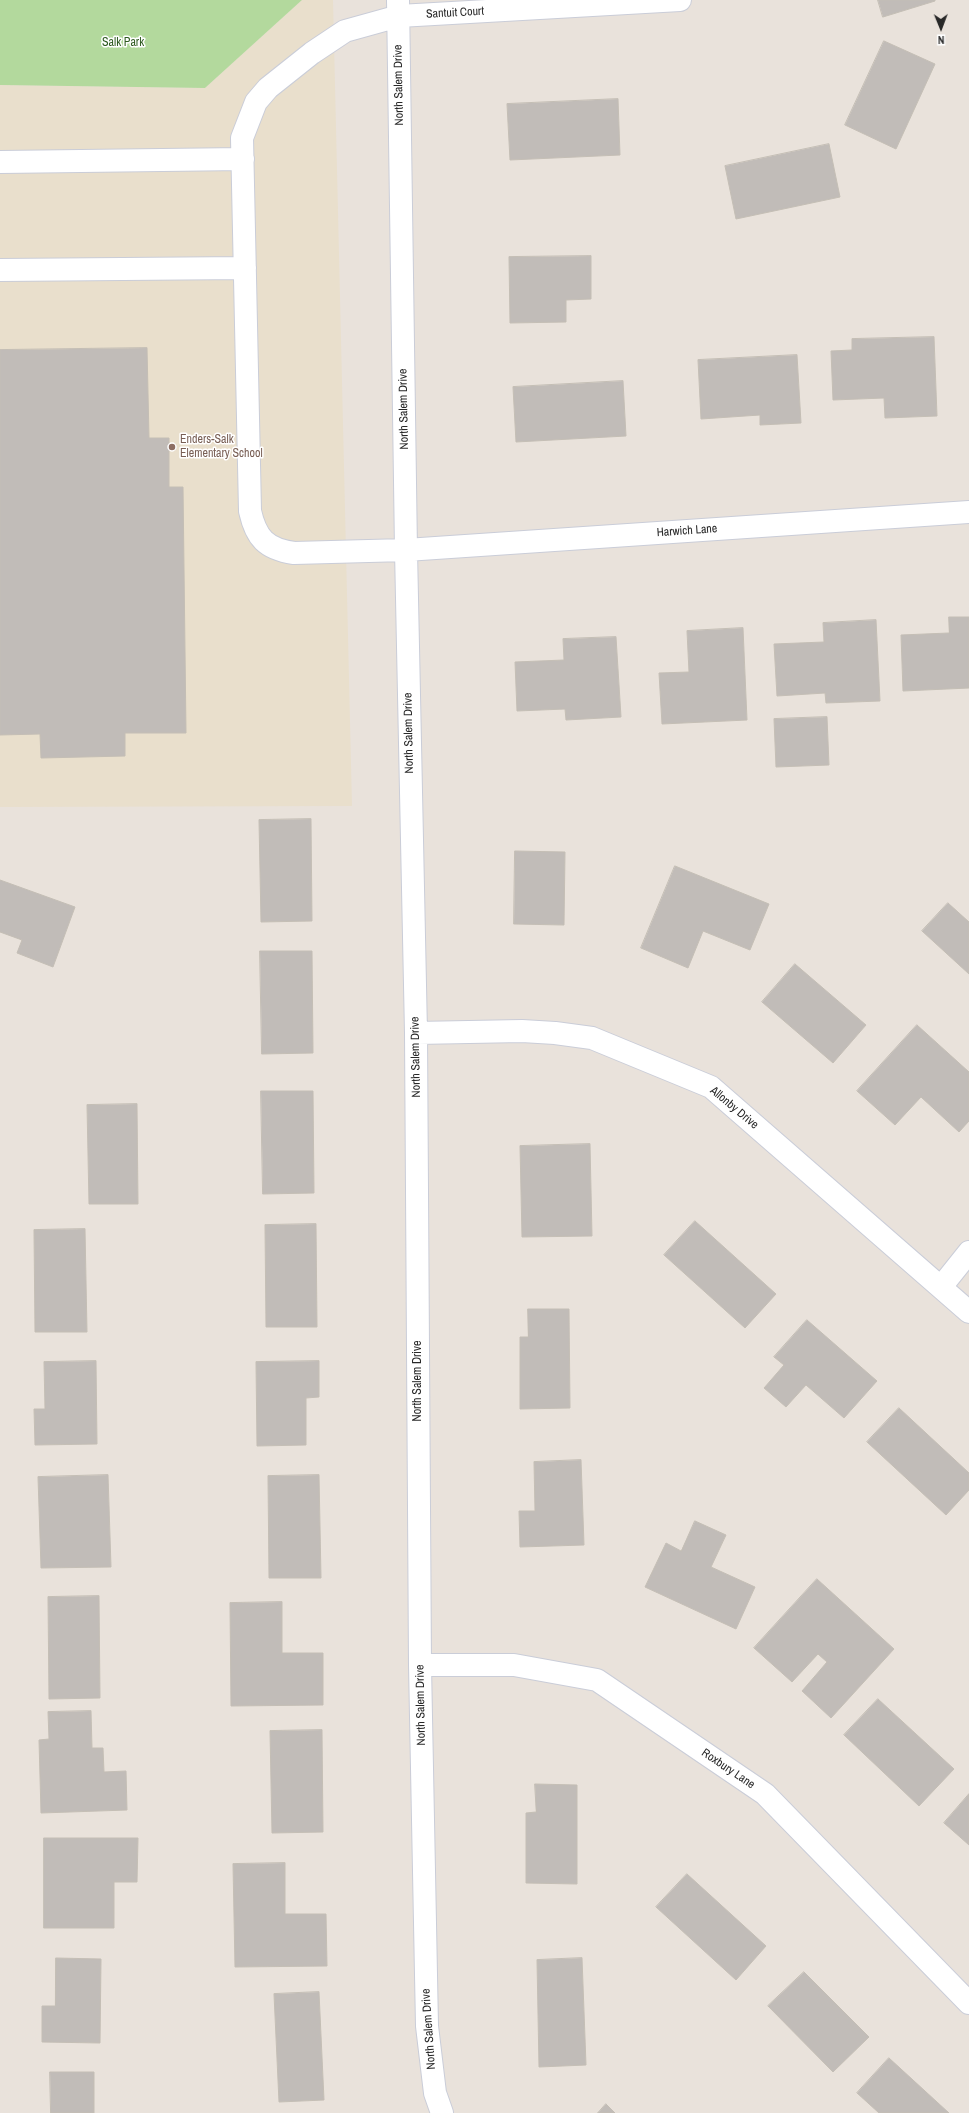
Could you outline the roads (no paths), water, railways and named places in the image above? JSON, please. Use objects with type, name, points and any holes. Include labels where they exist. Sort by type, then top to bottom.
[{"type":"street","name":"Santuit Court","points":[[245,268],[242,138],[247,123],[256,102],[268,88],[312,53],[345,31],[398,8],[680,0]]},
{"type":"street","name":"North Salem Drive","points":[[398,8],[406,550],[416,1033],[420,1666],[427,2026],[435,2093],[442,2113]]},
{"type":"street","points":[[0,162],[243,159]]},
{"type":"street","points":[[0,270],[245,268]]},
{"type":"street","name":"Harwich Lane","points":[[245,268],[250,511],[253,526],[268,545],[278,551],[294,553],[406,550],[969,512]]},
{"type":"street","name":"Allonby Drive","points":[[416,1033],[522,1031],[555,1033],[592,1038],[711,1087],[969,1312]]},
{"type":"street","points":[[942,1287],[969,1252]]},
{"type":"street","name":"Roxbury Lane","points":[[420,1666],[514,1665],[597,1680],[765,1794],[969,2004]]},
{"type":"place","name":"Enders-Salk Elementary School","points":[[172,447]]},
{"type":"park label","name":"Salk Park","points":[[123,43]]}]
